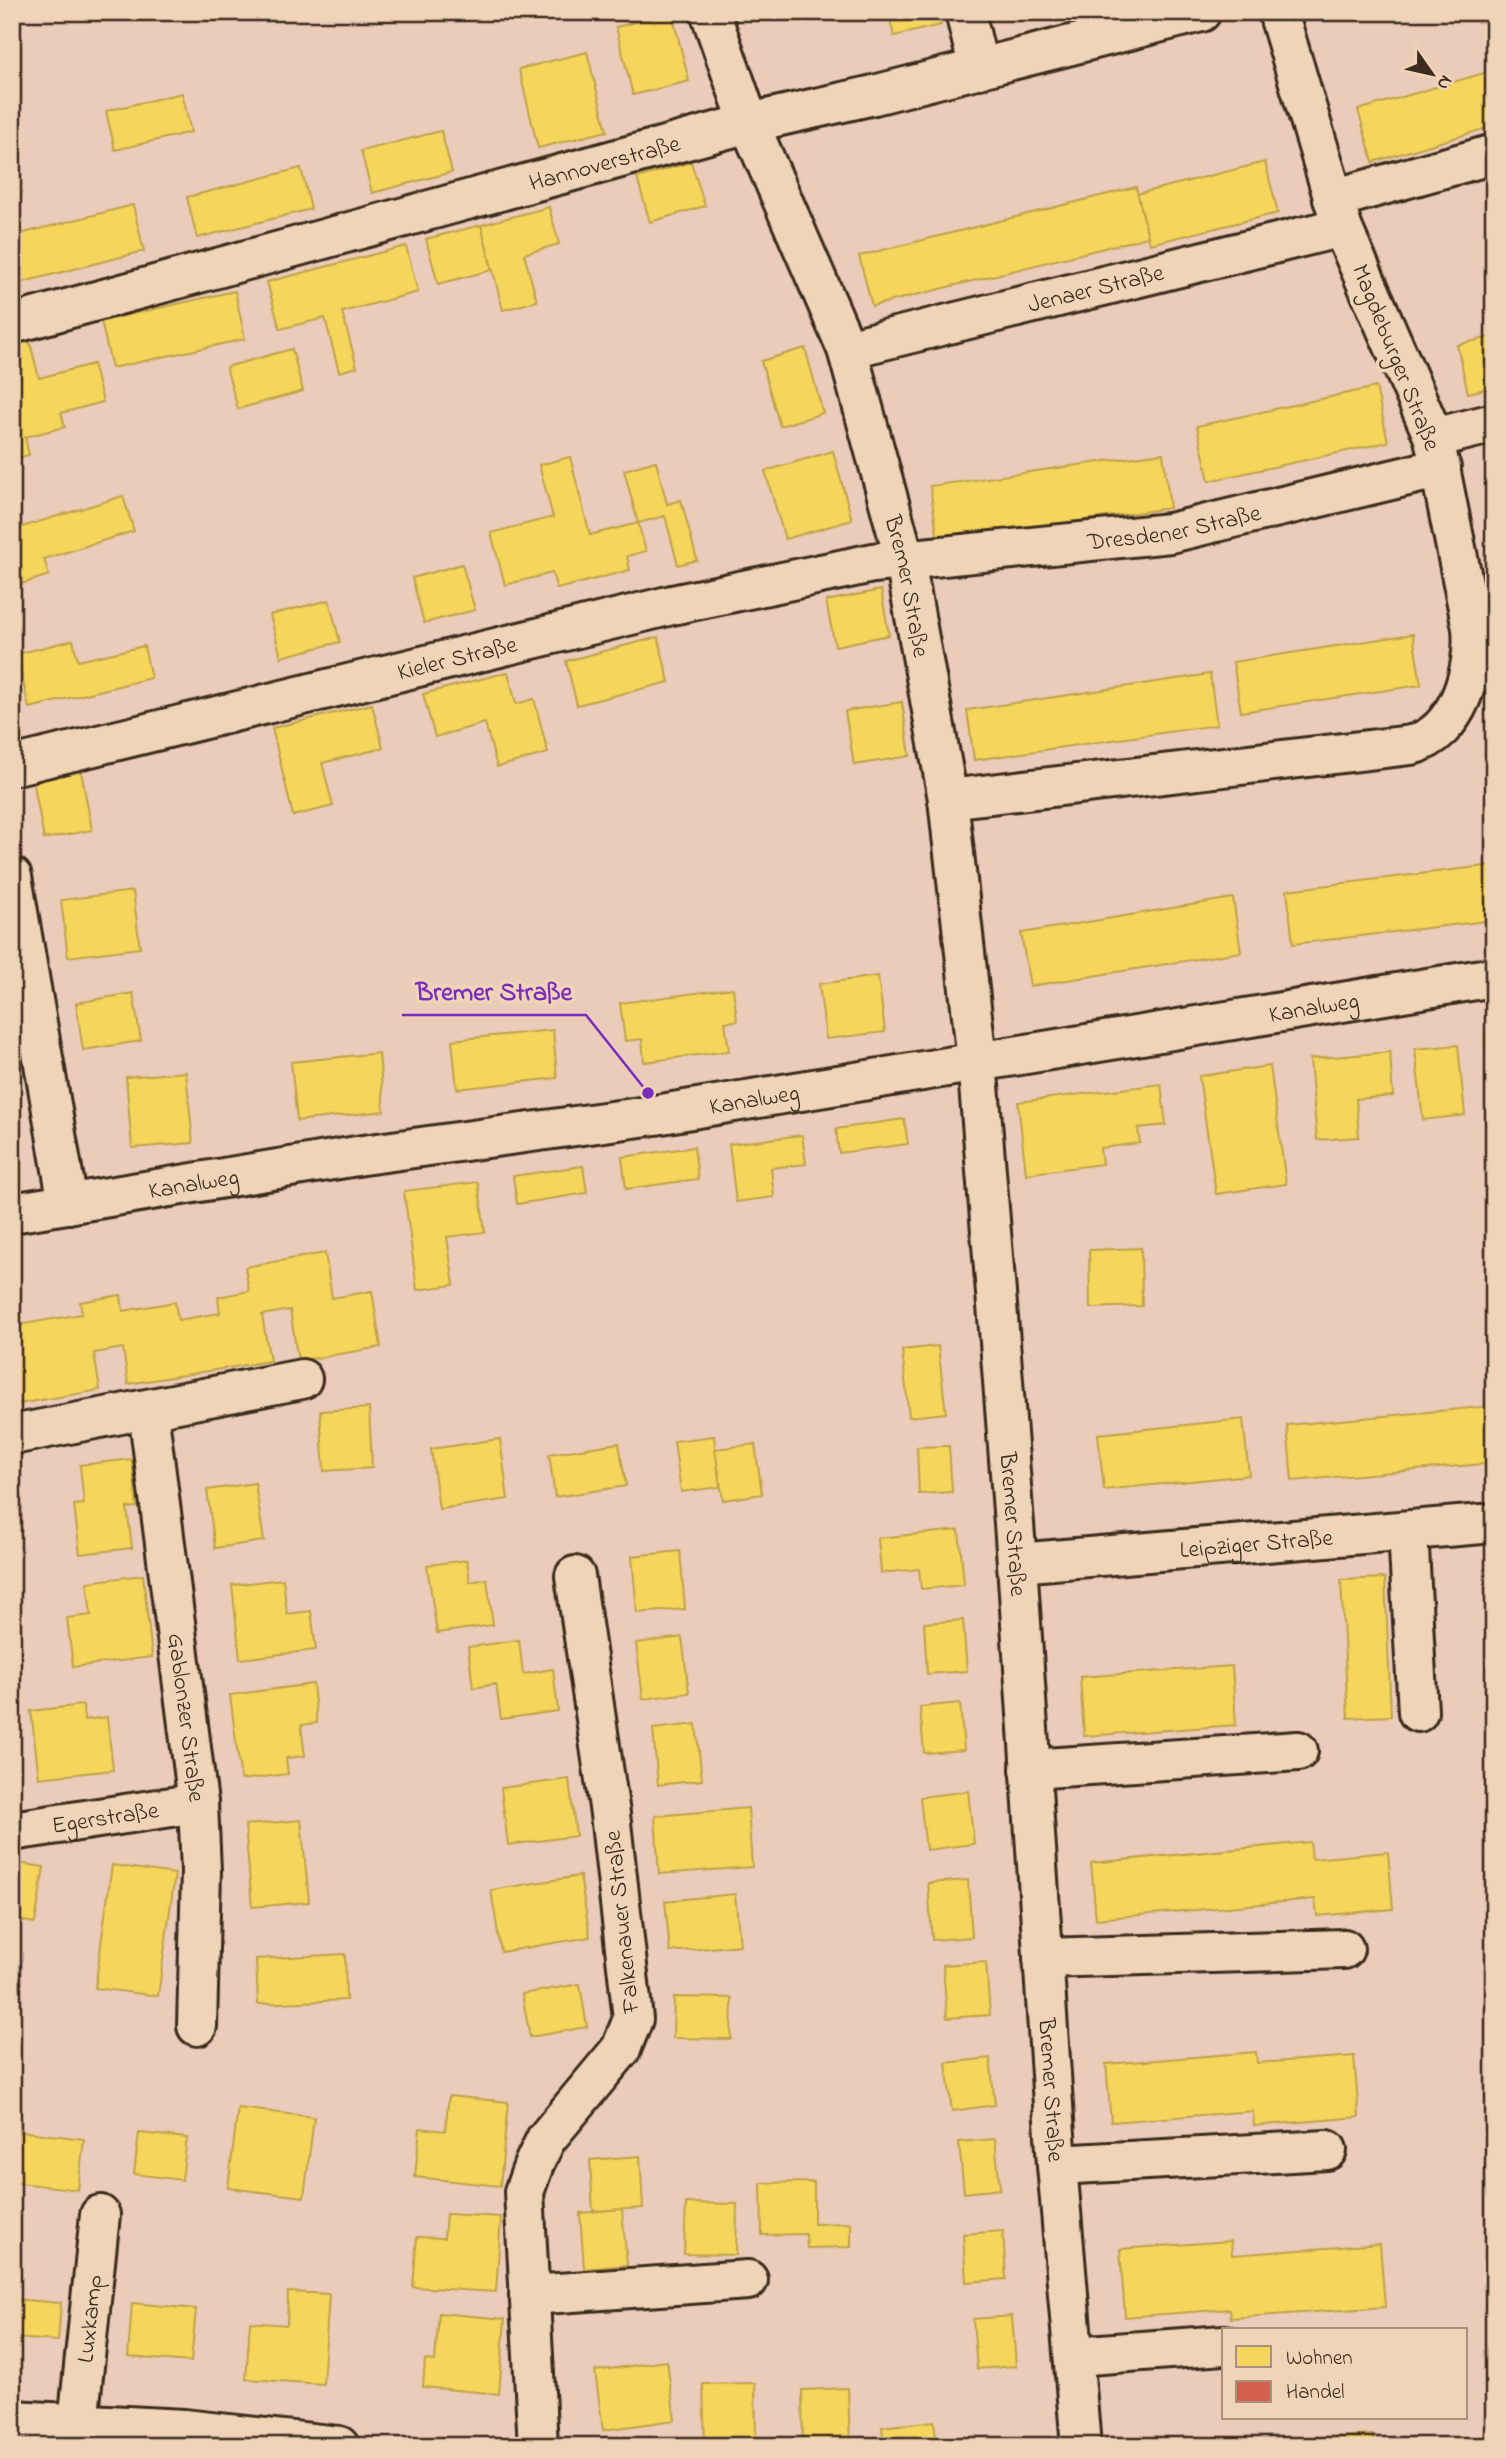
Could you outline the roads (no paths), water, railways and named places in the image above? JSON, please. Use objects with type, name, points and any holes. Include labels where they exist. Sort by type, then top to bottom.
[{"type":"street","name":"Bremer Straße","points":[[710,12],[749,123],[847,349],[905,561],[948,799],[977,1061],[1017,1563],[1058,2165],[1081,2446]]},
{"type":"street","points":[[965,12],[979,69]]},
{"type":"street","name":"Hannoverstraße","points":[[12,324],[749,123],[874,95],[1201,12]]},
{"type":"street","name":"Magdeburger Straße","points":[[948,799],[1424,742],[1445,725],[1468,677],[1474,643],[1437,453],[1338,213],[1278,12]]},
{"type":"street","name":"Jenaer Straße","points":[[847,349],[1338,213],[1494,154]]},
{"type":"street","name":"Dresdener Straße","points":[[905,561],[1170,533],[1437,453],[1494,423]]},
{"type":"street","name":"Kieler Straße","points":[[12,766],[672,605],[873,563],[905,561]]},
{"type":"street","points":[[1455,707],[1494,692]]},
{"type":"street","points":[[12,877],[25,1029],[68,1204]]},
{"type":"street","name":"Kanalweg","points":[[12,1213],[363,1156],[655,1115],[1494,977]]},
{"type":"street","points":[[12,1435],[302,1379]]},
{"type":"street","name":"Gablonzer Straße","points":[[148,1410],[198,1803],[201,1871],[197,2026]]},
{"type":"street","name":"Leipziger Straße","points":[[1017,1563],[1494,1523]]},
{"type":"street","points":[[1408,1531],[1418,1712]]},
{"type":"street","name":"Falkenauer Straße","points":[[538,2446],[524,2192],[547,2139],[621,2049],[633,2019],[610,1814],[575,1576]]},
{"type":"street","points":[[1030,1769],[1298,1751]]},
{"type":"street","name":"Egerstraße","points":[[12,1832],[198,1803]]},
{"type":"street","points":[[1043,1958],[1344,1949]]},
{"type":"street","points":[[1058,2165],[1327,2150]]},
{"type":"street","name":"Luxkamp","points":[[78,2423],[100,2215]]},
{"type":"street","points":[[529,2295],[748,2280]]},
{"type":"street","points":[[1074,2356],[1222,2345]]},
{"type":"street","points":[[12,2420],[184,2429],[339,2446]]},
{"type":"place","name":"Bremer Straße","points":[[648,1093]]}]
